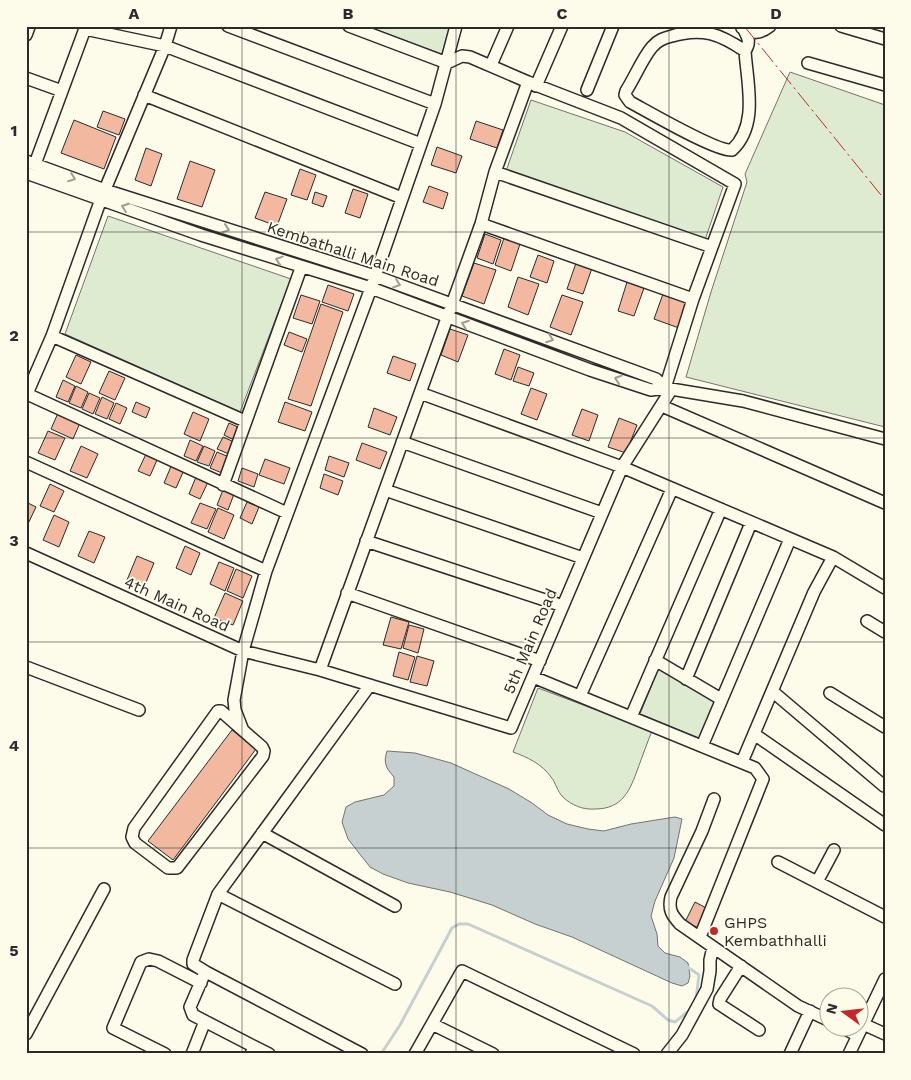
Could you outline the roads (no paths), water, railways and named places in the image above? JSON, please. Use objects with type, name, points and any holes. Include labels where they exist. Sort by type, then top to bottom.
[{"type":"street","points":[[26,36],[28,26]]},
{"type":"street","points":[[171,26],[165,46],[103,194],[52,336],[27,395],[287,513]]},
{"type":"street","points":[[228,26],[435,104]]},
{"type":"street","points":[[349,26],[446,63],[462,56],[470,57],[532,84],[621,118],[630,102]]},
{"type":"street","points":[[242,728],[221,711],[218,711],[134,828],[132,837],[135,843],[168,868],[177,868],[263,756],[262,747],[242,728],[235,710],[234,700],[243,651],[266,570],[371,288],[435,104],[456,26]]},
{"type":"street","points":[[491,65],[508,26]]},
{"type":"street","points":[[320,670],[448,318],[481,224],[495,172],[532,84],[562,26]]},
{"type":"street","points":[[586,90],[613,26]]},
{"type":"street","points":[[742,27],[755,34],[770,26]]},
{"type":"street","points":[[841,26],[885,40]]},
{"type":"street","points":[[742,27],[749,40],[745,51],[750,114],[741,137],[732,150],[724,150],[688,133],[630,102],[625,96],[626,91],[652,47],[661,39],[684,32],[707,32],[726,38],[745,51]]},
{"type":"street","points":[[31,162],[62,91],[85,28],[165,46],[421,144]]},
{"type":"street","points":[[808,63],[885,85]]},
{"type":"street","points":[[26,78],[62,91]]},
{"type":"street","points":[[144,95],[402,198]]},
{"type":"street","name":"5th Main Road","points":[[320,670],[511,728],[622,467],[662,406],[693,299],[735,184],[621,118]]},
{"type":"street","name":"Kembathalli Main Road","points":[[31,162],[201,235],[301,268],[371,288],[590,370],[652,390],[668,389],[743,401],[885,439]]},
{"type":"street","points":[[495,172],[712,247]]},
{"type":"street","name":"Kembathalli Main Road","points":[[26,173],[103,194],[375,276],[656,379],[668,389]]},
{"type":"street","points":[[481,224],[693,299]]},
{"type":"street","points":[[223,485],[301,268]]},
{"type":"street","points":[[52,336],[245,421]]},
{"type":"street","points":[[420,393],[622,467],[833,557],[885,588]]},
{"type":"street","points":[[662,406],[885,503]]},
{"type":"street","points":[[402,442],[602,513]]},
{"type":"street","points":[[26,462],[266,570]]},
{"type":"street","points":[[580,696],[672,488]]},
{"type":"street","points":[[385,490],[583,558]]},
{"type":"street","points":[[630,716],[721,509]]},
{"type":"street","points":[[686,679],[751,522]]},
{"type":"street","points":[[702,746],[790,539]]},
{"type":"street","points":[[366,541],[563,606]]},
{"type":"street","name":"4th Main Road","points":[[26,553],[243,651],[320,670]]},
{"type":"street","points":[[742,762],[814,592],[833,557]]},
{"type":"street","points":[[347,594],[540,661]]},
{"type":"street","points":[[866,621],[885,632]]},
{"type":"street","points":[[655,660],[721,699]]},
{"type":"street","points":[[26,668],[138,710]]},
{"type":"street","points":[[533,677],[742,762],[755,768],[763,779],[700,937]]},
{"type":"street","points":[[203,977],[193,964],[193,960],[218,894],[370,685]]},
{"type":"street","points":[[772,691],[884,786]]},
{"type":"street","points":[[830,693],[885,727]]},
{"type":"street","points":[[754,734],[885,825]]},
{"type":"street","points":[[714,799],[702,831],[671,897],[669,906],[672,915],[680,924],[798,1006],[818,1015]]},
{"type":"street","points":[[262,833],[395,906]]},
{"type":"street","points":[[817,882],[834,850]]},
{"type":"street","points":[[778,862],[885,917]]},
{"type":"street","points":[[26,1034],[104,889]]},
{"type":"street","points":[[218,894],[394,984]]},
{"type":"street","points":[[667,1054],[682,1035],[707,989],[713,947]]},
{"type":"street","points":[[165,1054],[113,1028],[141,962],[148,959],[203,977],[362,1054]]},
{"type":"street","points":[[741,966],[720,999],[719,1004],[759,1030]]},
{"type":"street","points":[[415,1054],[462,971],[634,1054]]},
{"type":"street","points":[[203,977],[190,1007],[193,1015],[251,1049],[269,1054]]},
{"type":"street","points":[[868,1014],[885,979]]},
{"type":"street","points":[[790,1054],[810,1011]]},
{"type":"street","points":[[192,1054],[205,1021]]},
{"type":"street","points":[[432,1024],[493,1054]]},
{"type":"street","points":[[868,1031],[885,1034]]},
{"type":"street","points":[[849,1054],[856,1038]]},
{"type":"waterway","points":[[381,1054],[400,1025],[452,928],[459,924],[468,924],[652,1006],[668,1020],[675,1022],[691,1009]]},
{"type":"waterway","points":[[686,966],[699,975],[696,1000]]},
{"type":"place","name":"GHPS Kembathhalli","points":[[714,931]]}]
